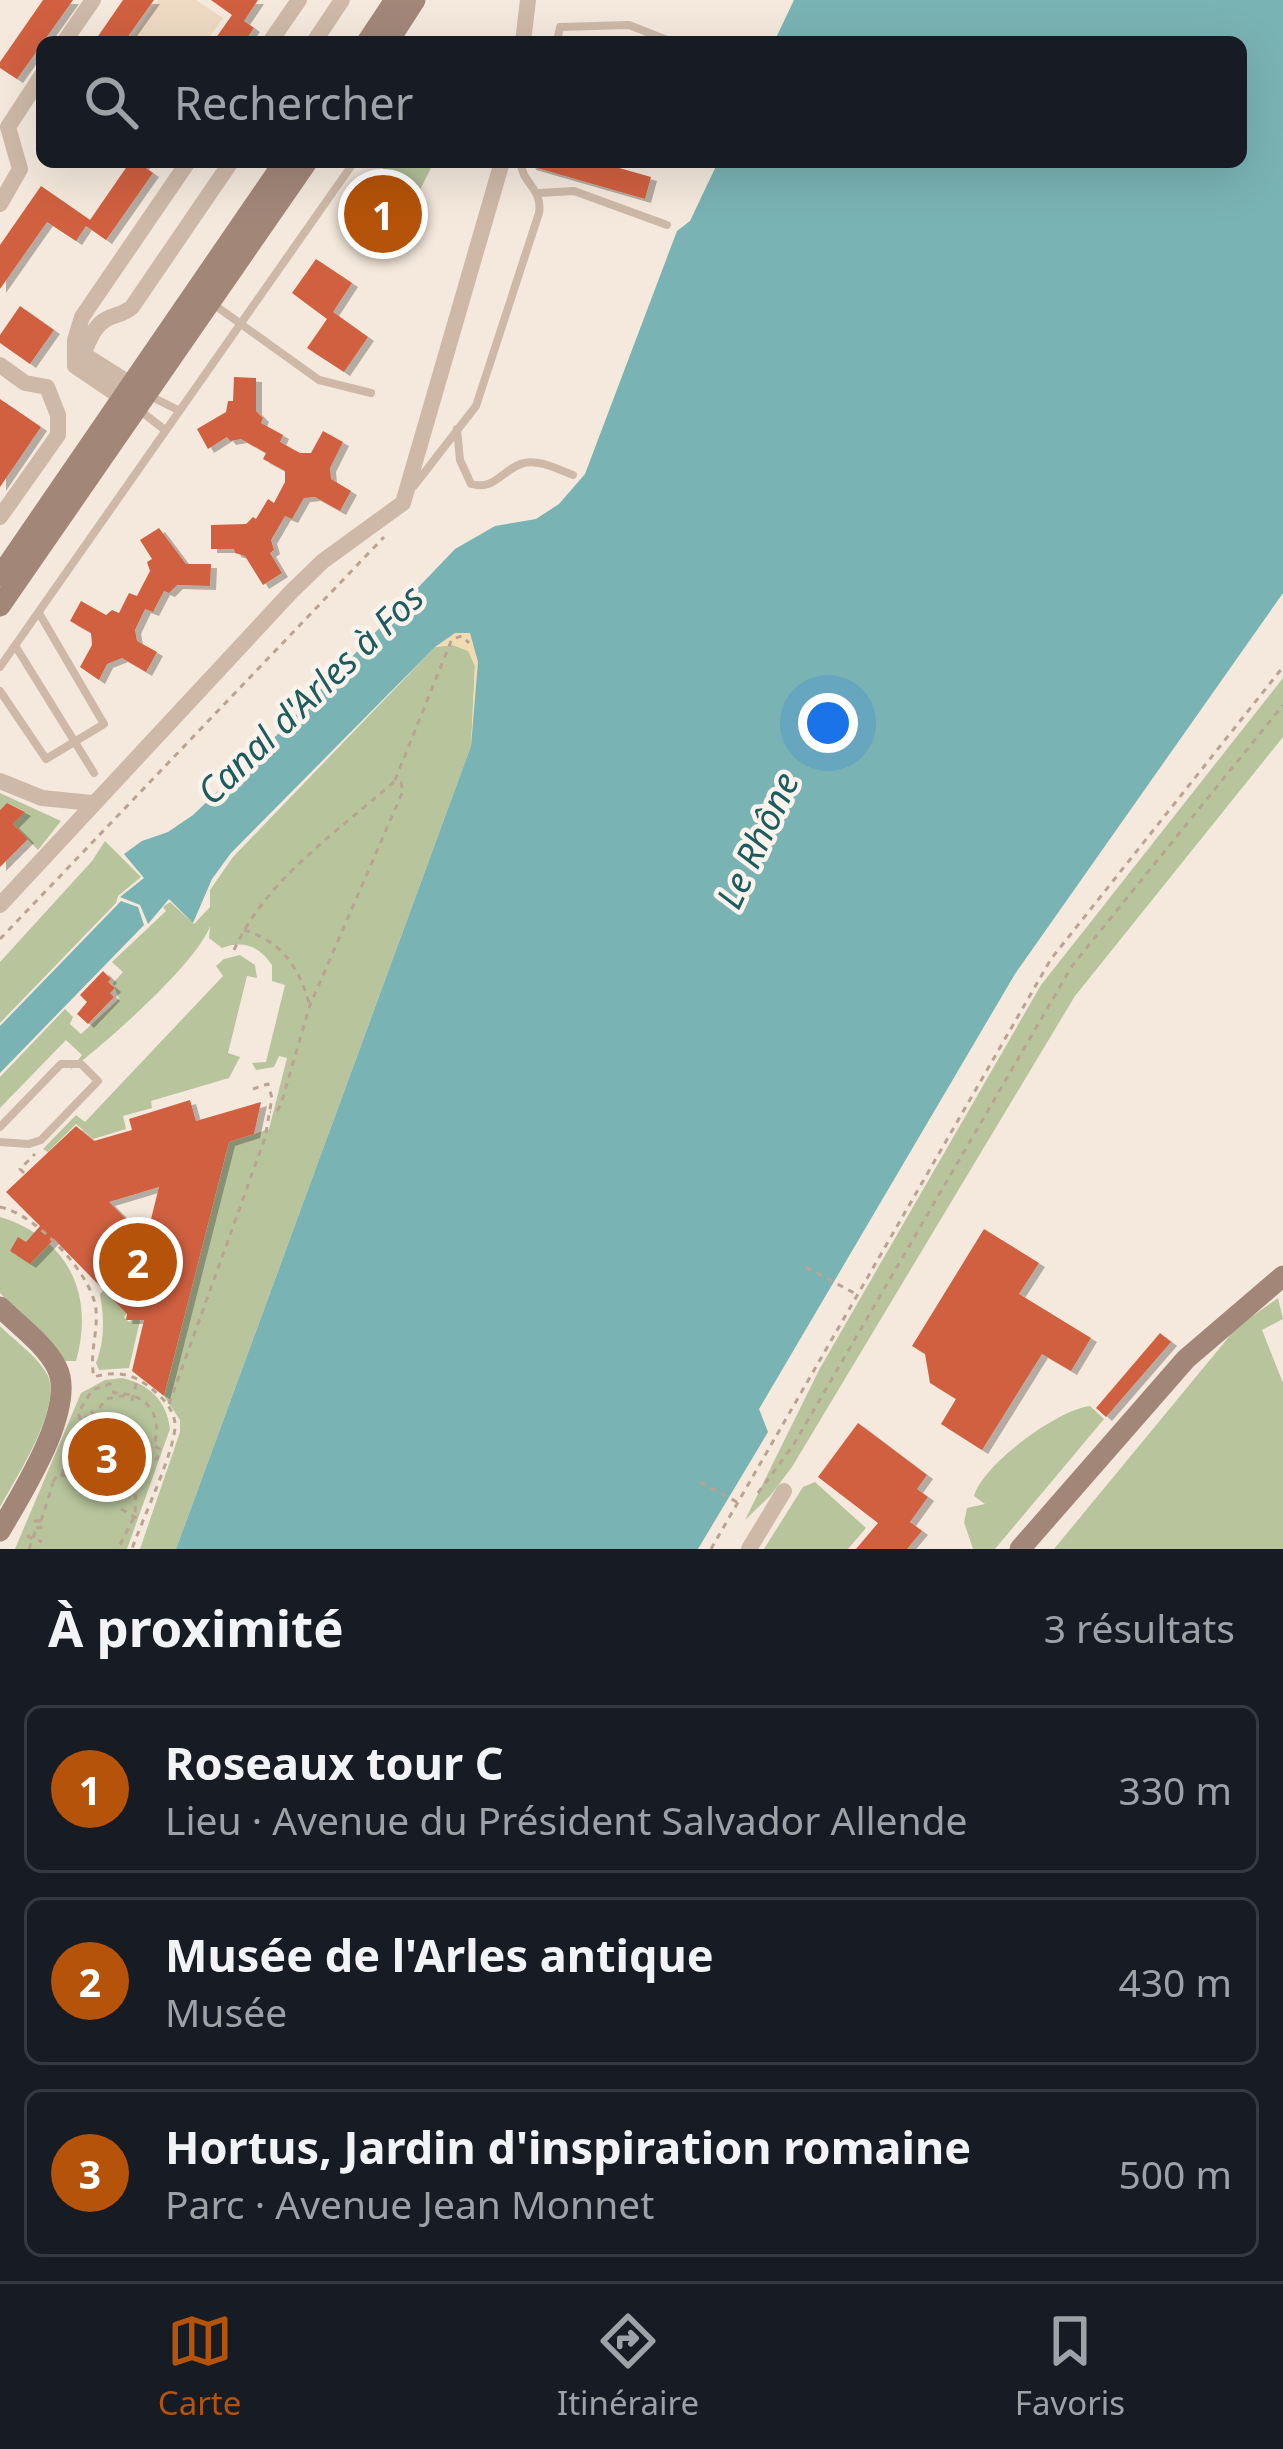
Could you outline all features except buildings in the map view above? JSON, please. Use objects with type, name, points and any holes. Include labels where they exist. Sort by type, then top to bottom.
[{"type":"street","points":[[68,36],[93,0]]},
{"type":"street","points":[[274,36],[299,0]]},
{"type":"street","points":[[318,36],[342,0]]},
{"type":"street","points":[[371,36],[395,0]]},
{"type":"street","points":[[392,36],[415,0]]},
{"type":"street","points":[[524,36],[528,0]]},
{"type":"street","points":[[0,204],[20,169],[8,127],[36,83]]},
{"type":"street","points":[[134,396],[79,360],[75,340],[82,317],[184,168]]},
{"type":"street","points":[[47,387],[79,360],[93,331],[132,307],[227,168]]},
{"type":"street","points":[[203,296],[280,168]]},
{"type":"street","points":[[0,606],[203,296],[302,168]]},
{"type":"street","points":[[0,905],[307,576],[403,503],[500,168]]},
{"type":"street","points":[[0,365],[25,383],[47,387]]},
{"type":"street","points":[[0,517],[58,435],[58,415],[47,387]]},
{"type":"street","points":[[0,575],[134,396]]},
{"type":"street","points":[[0,781],[42,798],[92,803]]},
{"type":"street","points":[[1020,1549],[1186,1359],[1283,1276]]},
{"type":"street","points":[[0,1307],[54,1363],[62,1398],[50,1433],[0,1531]]},
{"type":"street","points":[[749,1549],[784,1491]]},
{"type":"lane","points":[[558,36],[560,27],[629,25],[657,36]]},
{"type":"lane","points":[[0,667],[350,168]]},
{"type":"lane","points":[[403,503],[476,406],[539,213],[539,194],[521,168]]},
{"type":"lane","points":[[539,194],[574,191],[667,226]]},
{"type":"lane","points":[[203,296],[320,380],[371,393]]},
{"type":"lane","points":[[134,396],[178,410]]},
{"type":"lane","points":[[134,396],[165,430]]},
{"type":"lane","points":[[457,428],[460,460],[471,484],[492,484],[532,461],[573,475]]},
{"type":"lane","points":[[0,691],[46,759],[104,724],[39,613]]},
{"type":"lane","points":[[16,646],[94,773]]},
{"type":"lane","points":[[0,1127],[61,1064],[81,1064],[98,1081],[41,1140],[0,1142]]},
{"type":"path","points":[[0,939],[384,537]]},
{"type":"path","points":[[234,950],[275,886],[394,782],[452,639],[462,636],[470,643]]},
{"type":"path","points":[[711,1549],[1051,959],[1283,667]]},
{"type":"path","points":[[758,1493],[1072,965],[1283,705]]},
{"type":"path","points":[[270,1112],[281,1104],[310,1005],[403,791],[401,783],[394,782]]},
{"type":"path","points":[[243,930],[278,946],[290,959],[310,1005]]},
{"type":"path","points":[[168,1406],[265,1138],[272,1098],[268,1084],[254,1089]]},
{"type":"path","points":[[0,1207],[15,1210],[43,1232],[80,1271],[96,1312],[94,1377],[117,1373],[138,1378],[168,1406],[175,1423],[132,1549]]},
{"type":"path","points":[[806,1268],[858,1295]]},
{"type":"path","points":[[131,1396],[138,1378]]},
{"type":"path","points":[[82,1422],[78,1413],[95,1388],[110,1384],[114,1393],[131,1396],[155,1415],[154,1446],[160,1449],[157,1459],[151,1457],[138,1477],[143,1478],[136,1488],[135,1515],[118,1549]]},
{"type":"path","points":[[62,1475],[82,1422],[102,1402],[131,1396]]},
{"type":"path","points":[[760,1468],[773,1474]]},
{"type":"path","points":[[28,1549],[30,1537],[42,1526],[58,1474],[69,1477]]},
{"type":"path","points":[[44,1480],[53,1484]]},
{"type":"path","points":[[700,1482],[739,1502]]},
{"type":"path","points":[[121,1509],[141,1521]]},
{"type":"path","points":[[30,1537],[42,1542]]},
{"type":"green space","points":[[383,168],[431,168],[416,198],[380,173]]},
{"type":"green space","points":[[453,645],[469,651],[475,666],[471,746],[176,1549],[140,1549],[180,1432],[180,1420],[164,1396],[229,1142],[269,1129],[287,1058],[279,1056],[274,1067],[256,1070],[252,1063],[266,1062],[285,985],[272,981],[272,965],[262,953],[244,945],[222,948],[209,938],[210,926],[169,981],[70,1070],[82,1055],[66,1040],[0,1108],[0,1077],[65,1009],[73,1017],[70,1024],[81,1034],[119,999],[113,983],[123,972],[112,962],[166,911],[163,907],[170,902],[194,924],[210,907],[210,890],[233,857],[435,647]]},
{"type":"green space","points":[[1283,678],[1283,737],[1075,996],[792,1467],[745,1520],[819,1370],[1041,985]]},
{"type":"green space","points":[[0,793],[61,821],[38,850],[13,824],[24,811],[7,803],[0,810]]},
{"type":"green space","points":[[105,841],[141,877],[0,1023],[0,962]]},
{"type":"green space","points":[[240,955],[255,965],[257,978],[247,976],[228,1053],[240,1057],[229,1078],[151,1101],[152,1108],[123,1116],[126,1129],[93,1139],[76,1124],[48,1152],[43,1149],[76,1115],[85,1122],[223,976],[216,966]]},
{"type":"green space","points":[[0,1217],[43,1239],[71,1272],[82,1313],[76,1361],[65,1361],[0,1293]]},
{"type":"green space","points":[[104,1290],[127,1313],[124,1317],[129,1322],[135,1317],[140,1321],[129,1368],[99,1370],[96,1363]]},
{"type":"green space","points":[[1278,1298],[1283,1319],[1262,1330],[1283,1383],[1283,1549],[1054,1549],[1237,1327]]},
{"type":"green space","points":[[0,1326],[38,1361],[50,1387],[36,1442],[0,1507]]},
{"type":"green space","points":[[122,1378],[155,1395],[170,1429],[127,1549],[15,1549],[81,1393],[105,1380]]},
{"type":"green space","points":[[1090,1406],[1104,1419],[995,1549],[973,1549],[964,1522],[967,1508],[985,1504],[974,1496],[991,1469],[1041,1428]]},
{"type":"green space","points":[[815,1482],[866,1528],[848,1549],[764,1549],[803,1487]]},
{"type":"sand","points":[[470,632],[478,662],[471,746],[475,666],[468,651],[453,645],[435,647],[455,633]]},
{"type":"shaded area","points":[[158,0],[196,0],[223,18],[210,36],[133,36]]},
{"type":"water","name":"Le Rhône","points":[[794,0],[1283,0],[1283,593],[1015,974],[759,1409],[768,1432],[698,1549],[176,1549],[471,746],[478,662],[470,633],[455,633],[435,647],[231,853],[212,879],[193,923],[169,899],[148,924],[140,905],[120,897],[144,878],[124,854],[193,815],[279,733],[455,549],[495,526],[536,519],[559,504],[585,474],[677,231],[690,221],[715,168],[1247,168],[1247,36],[777,36]]},
{"type":"water","points":[[121,901],[138,907],[144,925],[0,1073],[0,1026]]},
{"type":"place","name":"Roseaux tour C","points":[[383,214]]},
{"type":"place","name":"Musée de l'Arles antique","points":[[138,1262]]},
{"type":"place","name":"Hortus, Jardin d'inspiration romaine","points":[[107,1457]]},
{"type":"water label","name":"Canal d'Arles à Fos","points":[[310,694]]}]
